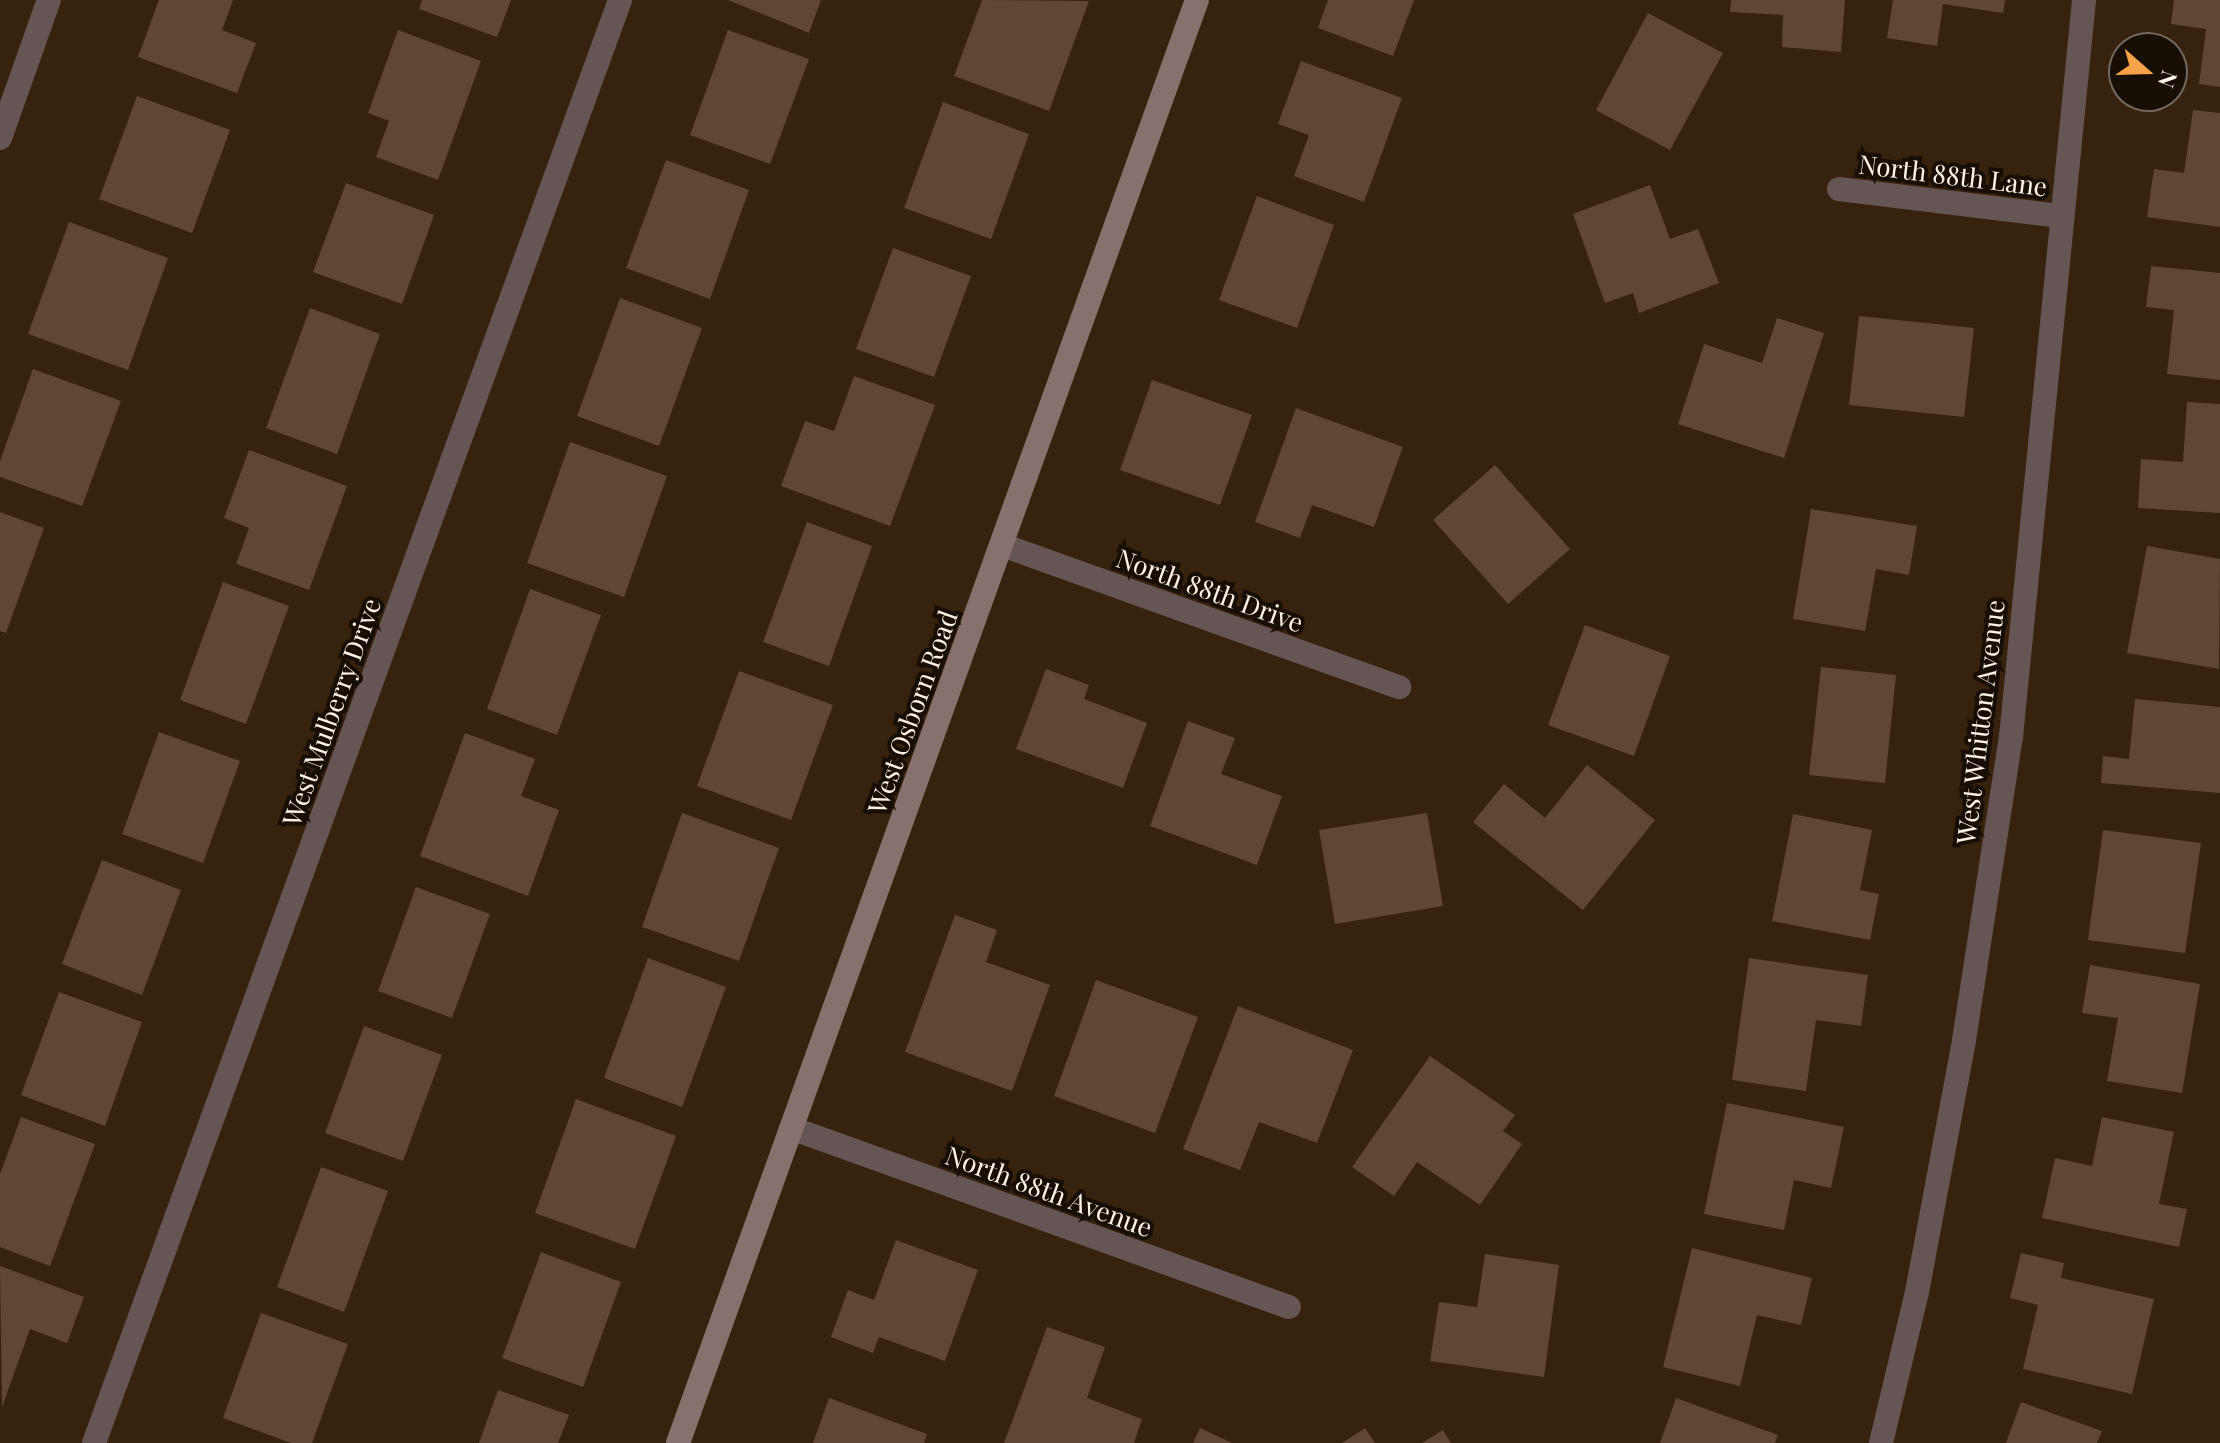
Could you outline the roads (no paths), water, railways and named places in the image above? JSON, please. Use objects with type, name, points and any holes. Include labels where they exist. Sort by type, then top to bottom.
[{"type":"street","points":[[0,138],[49,0]]},
{"type":"street","name":"West Mulberry Drive","points":[[94,1443],[620,0]]},
{"type":"street","name":"West Osborn Road","points":[[678,1443],[1197,0]]},
{"type":"street","name":"West Whitton Avenue","points":[[1881,1443],[1917,1292],[1959,1070],[2011,737],[2060,216],[2084,0]]},
{"type":"street","name":"North 88th Lane","points":[[1839,189],[2060,216]]},
{"type":"street","name":"North 88th Drive","points":[[1002,545],[1399,687]]},
{"type":"street","name":"North 88th Avenue","points":[[791,1128],[1289,1307]]}]
